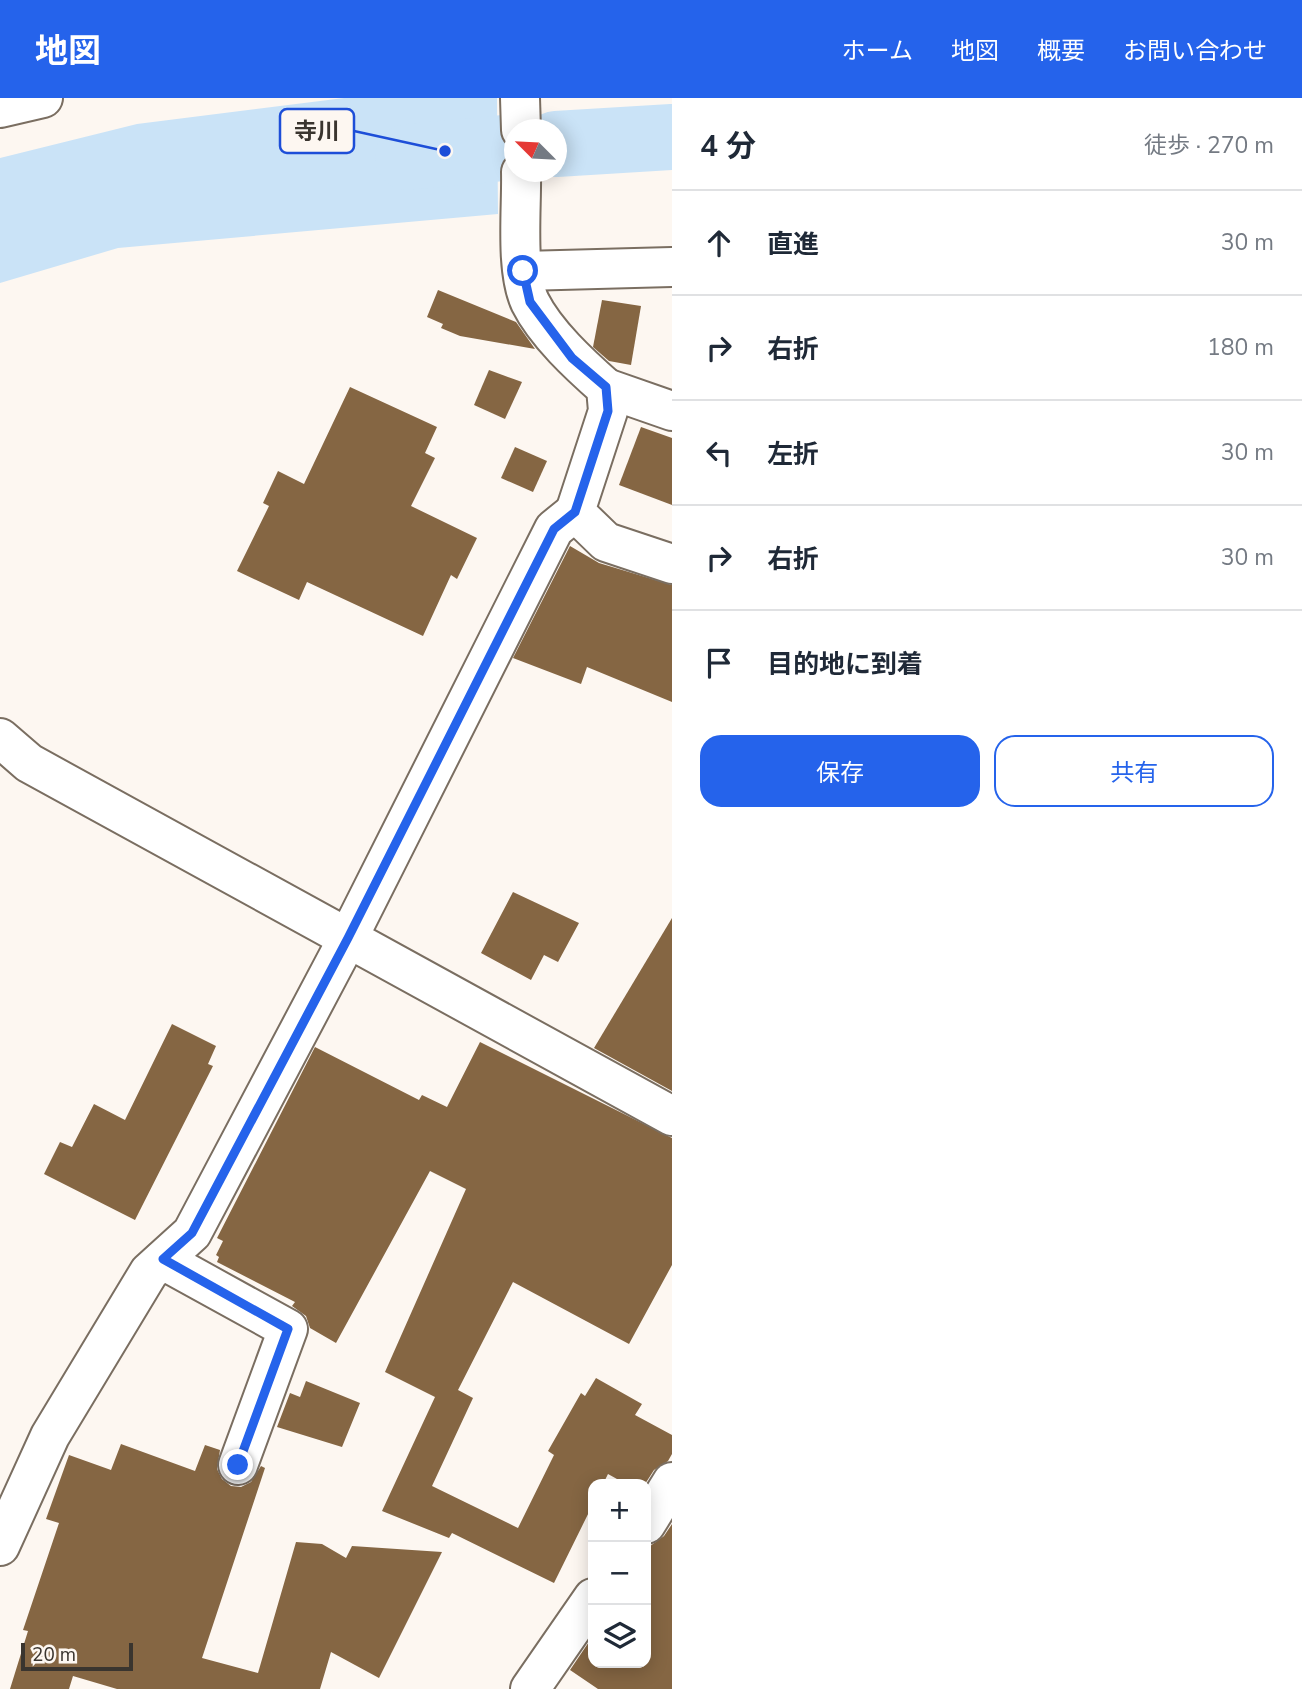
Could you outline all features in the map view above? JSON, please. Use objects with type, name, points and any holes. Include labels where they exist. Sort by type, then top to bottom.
[{"type":"street","points":[[0,108],[43,98]]},
{"type":"street","points":[[520,98],[521,119]]},
{"type":"street","points":[[521,182],[523,255],[530,302],[572,358],[606,387],[672,411]]},
{"type":"street","points":[[523,255],[672,267]]},
{"type":"street","points":[[0,1546],[50,1436],[149,1272],[192,1233],[348,938],[554,529],[575,512],[608,411],[606,387]]},
{"type":"street","points":[[575,512],[606,542],[672,564]]},
{"type":"street","points":[[0,738],[29,763],[672,1116]]},
{"type":"street","points":[[163,1259],[288,1329],[238,1465]]},
{"type":"street","points":[[651,1516],[672,1482]]},
{"type":"street","points":[[530,1689],[588,1605]]},
{"type":"water","points":[[344,98],[497,98],[498,214],[118,248],[0,283],[0,158],[137,124]]},
{"type":"building","points":[[438,290],[516,322],[535,349],[460,336],[441,328],[443,324],[427,317]]},
{"type":"building","points":[[602,300],[641,306],[631,365],[609,361],[593,347]]},
{"type":"building","points":[[489,370],[522,382],[505,419],[474,405]]},
{"type":"building","points":[[350,387],[437,427],[425,453],[435,458],[411,506],[477,538],[457,579],[451,575],[423,636],[307,582],[299,600],[237,571],[269,506],[263,503],[278,471],[304,484]]},
{"type":"building","points":[[641,427],[672,438],[672,505],[619,485]]},
{"type":"building","points":[[515,447],[547,461],[533,492],[501,478]]},
{"type":"building","points":[[570,546],[599,563],[672,585],[672,702],[587,667],[581,684],[513,658]]},
{"type":"building","points":[[513,892],[579,923],[558,962],[544,955],[531,980],[481,953]]},
{"type":"building","points":[[672,918],[672,1091],[594,1048]]},
{"type":"building","points":[[172,1024],[216,1046],[208,1064],[213,1066],[135,1220],[44,1174],[60,1142],[72,1147],[94,1104],[125,1120]]},
{"type":"building","points":[[480,1042],[672,1138],[672,1265],[629,1344],[513,1282],[458,1390],[473,1398],[432,1486],[518,1528],[554,1455],[548,1451],[581,1393],[585,1396],[596,1378],[642,1404],[635,1415],[672,1435],[672,1454],[648,1479],[617,1479],[608,1474],[606,1479],[588,1479],[588,1514],[554,1583],[452,1533],[449,1538],[382,1511],[435,1397],[385,1372],[466,1189],[430,1171],[336,1343],[310,1328],[306,1316],[292,1306],[295,1302],[217,1262],[219,1257],[216,1255],[223,1241],[217,1238],[315,1047],[419,1100],[422,1095],[447,1107]]},
{"type":"building","points":[[306,1381],[360,1403],[342,1447],[277,1427],[290,1393],[300,1397]]},
{"type":"building","points":[[121,1444],[195,1471],[205,1445],[220,1450],[217,1469],[222,1479],[231,1486],[241,1487],[251,1482],[261,1466],[265,1468],[202,1658],[258,1673],[296,1542],[322,1544],[346,1558],[352,1546],[442,1552],[379,1678],[331,1652],[320,1689],[117,1689],[73,1676],[69,1689],[10,1689],[28,1631],[23,1630],[59,1523],[46,1519],[69,1455],[111,1470]]},
{"type":"building","points":[[672,1524],[672,1689],[598,1689],[570,1670],[588,1643],[588,1668],[651,1668],[651,1545],[664,1536]]},
{"type":"waterway","points":[[567,143],[672,137]]},
{"type":"waterway","points":[[408,157],[504,148]]},
{"type":"place","name":"寺川","points":[[445,151]]},
{"type":"route","points":[[238,1465],[288,1329],[163,1259],[192,1233],[348,938],[554,529],[575,512],[608,411],[606,387],[572,358],[530,302],[523,271]]}]
